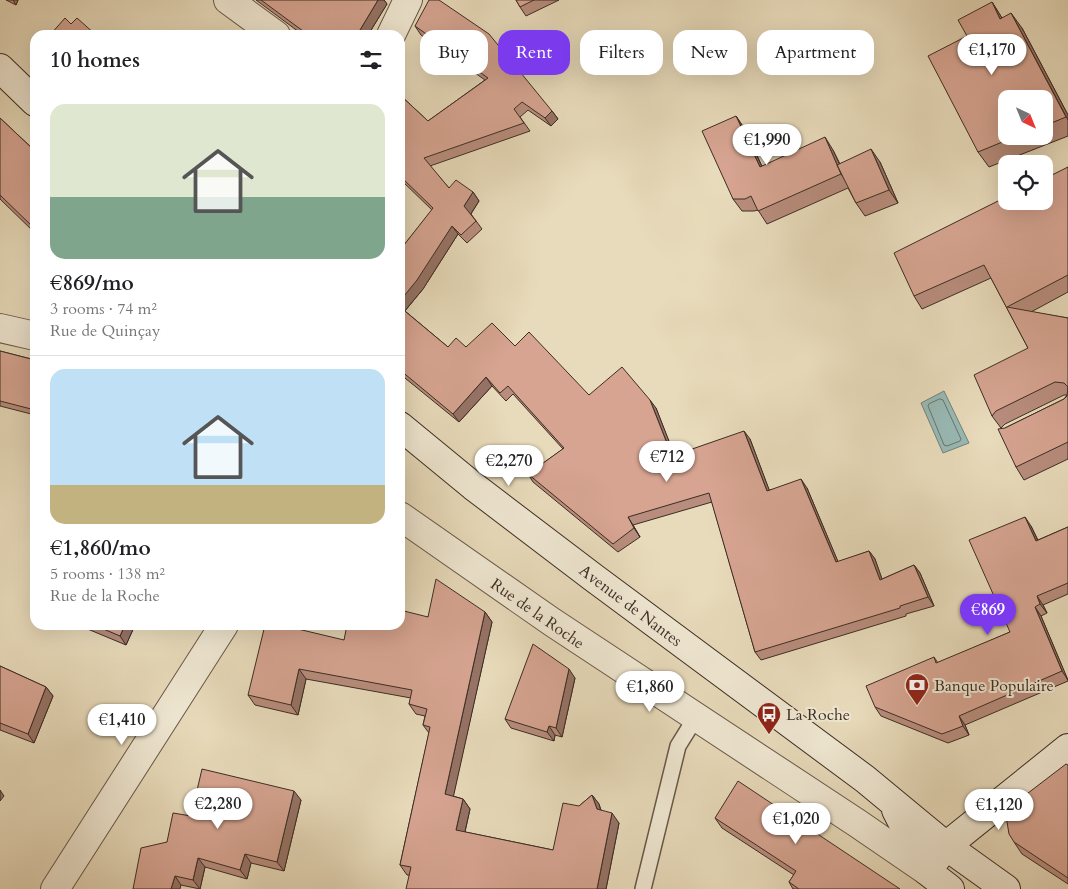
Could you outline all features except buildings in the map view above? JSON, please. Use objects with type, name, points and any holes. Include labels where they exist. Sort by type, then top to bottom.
[{"type":"street","points":[[228,0],[269,30]]},
{"type":"street","points":[[393,30],[408,0]]},
{"type":"street","points":[[0,68],[30,97]]},
{"type":"street","points":[[0,328],[30,335]]},
{"type":"street","name":"Avenue de Nantes","points":[[405,430],[474,486],[594,578],[889,797],[992,885]]},
{"type":"street","name":"Rue de la Roche","points":[[405,519],[552,622],[927,871]]},
{"type":"street","points":[[55,889],[221,630]]},
{"type":"street","points":[[927,871],[946,846],[1068,748]]},
{"type":"street","name":"Avenue de Nantes","points":[[889,797],[927,871],[950,889]]},
{"type":"lane","points":[[643,889],[678,746],[696,717]]},
{"type":"water","points":[[944,391],[969,443],[943,453],[921,403]]},
{"type":"place","name":"Banque Populaire","points":[[917,706]]},
{"type":"place","name":"La Roche","points":[[769,735]]}]
